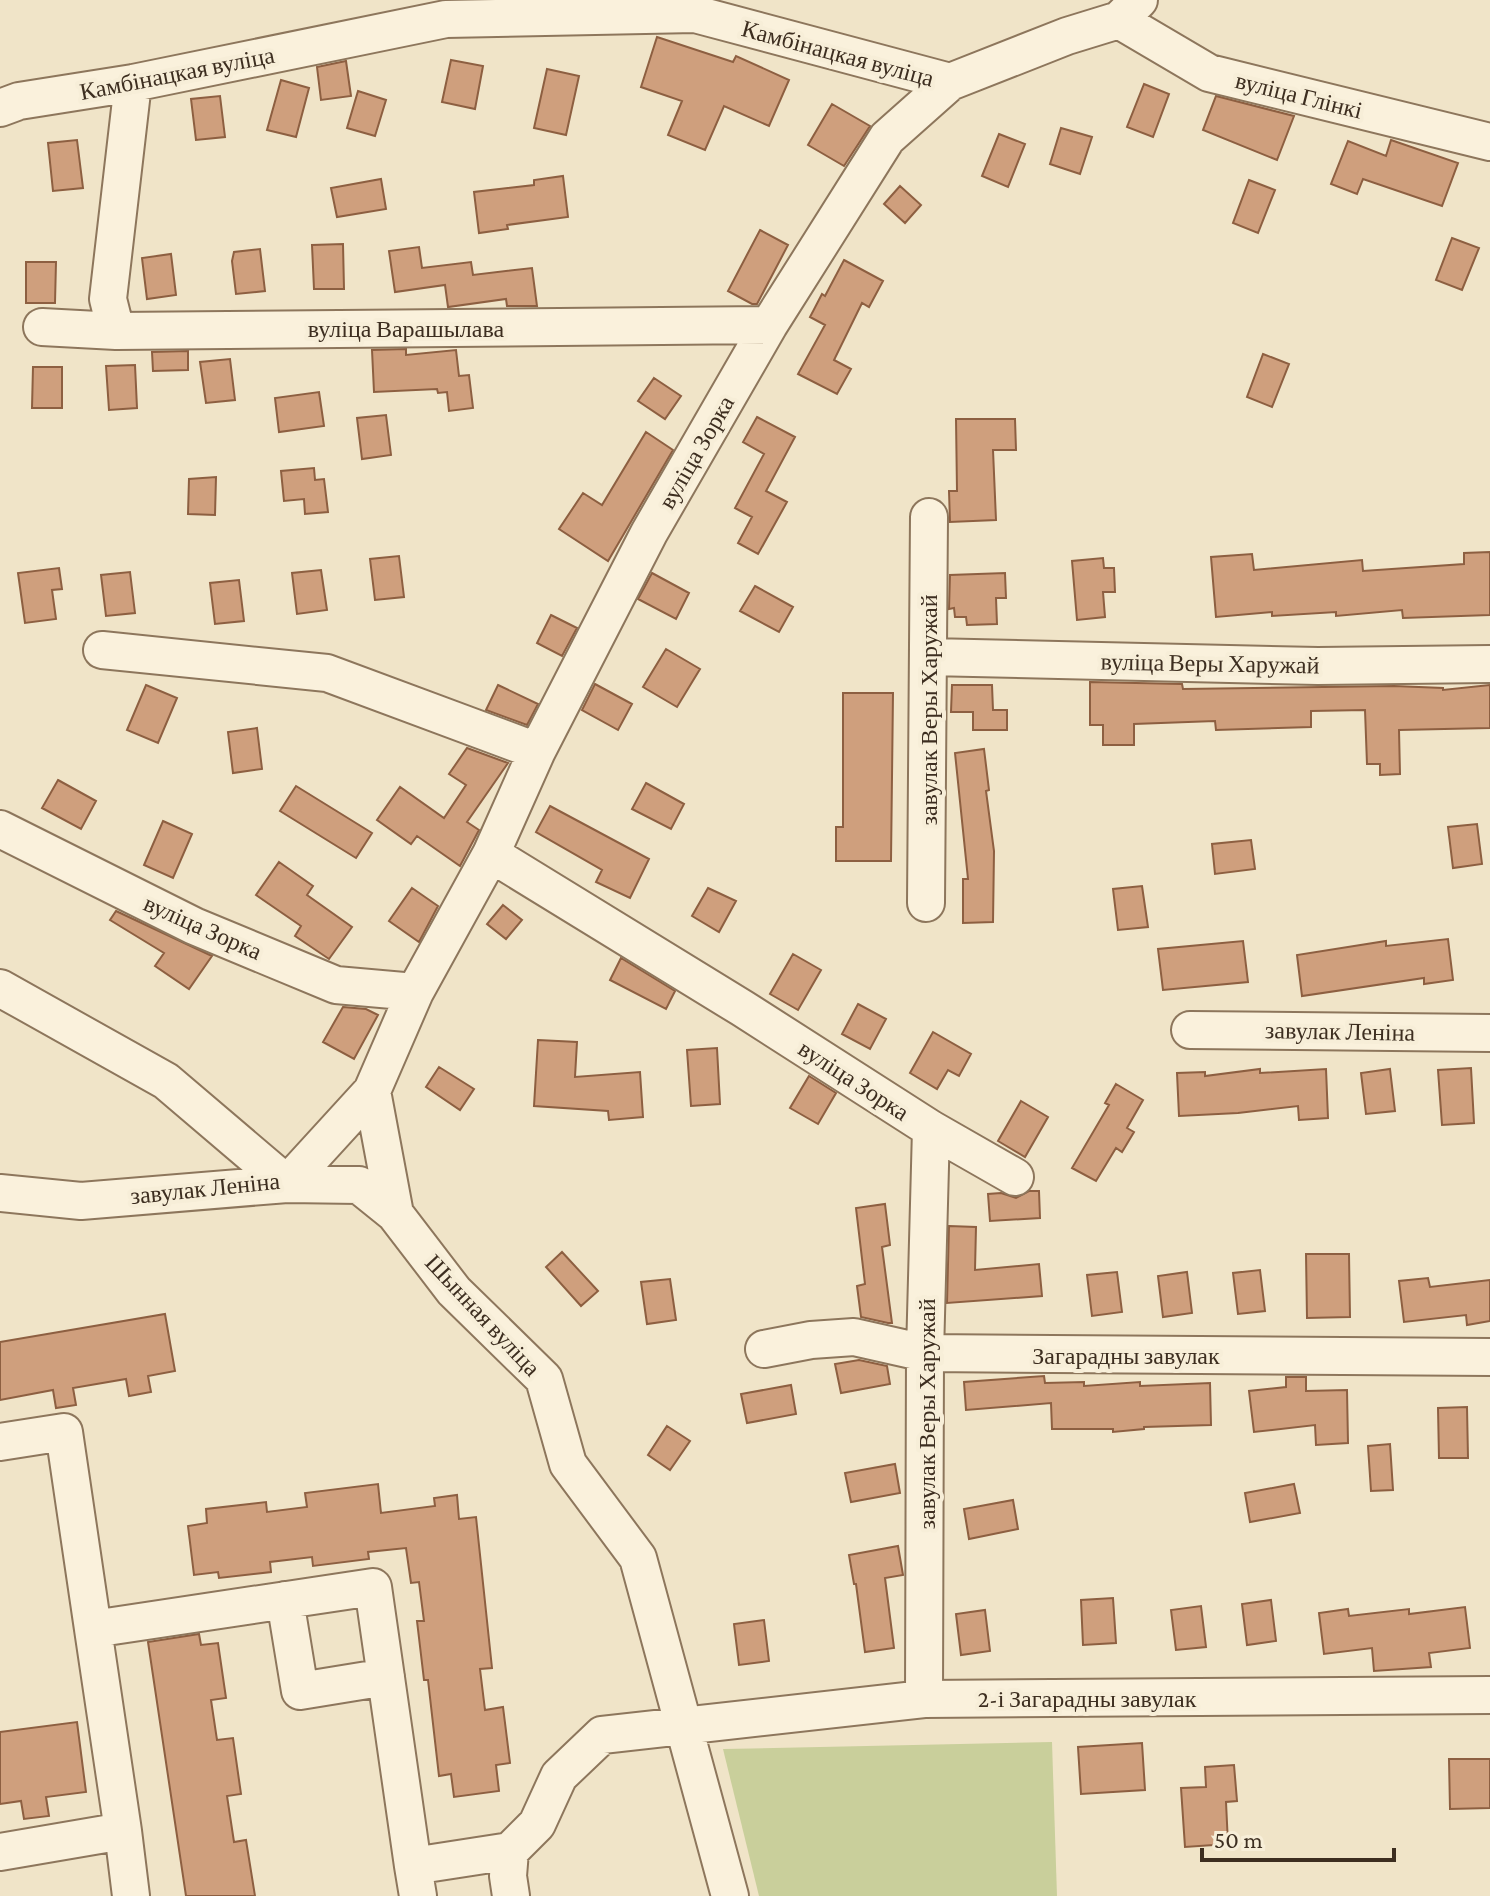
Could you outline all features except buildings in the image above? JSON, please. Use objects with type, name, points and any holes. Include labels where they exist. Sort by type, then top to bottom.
[{"type":"street","name":"Камбінацкая вуліца","points":[[0,108],[19,101],[133,83],[446,19],[695,14],[950,82],[1129,10]]},
{"type":"street","name":"вуліца Глінкі","points":[[1129,10],[1209,73],[1490,142]]},
{"type":"street","name":"вуліца Зорка","points":[[372,1091],[415,992],[491,854],[537,751],[649,533],[769,325],[887,138],[950,82]]},
{"type":"street","points":[[116,331],[108,299],[133,83]]},
{"type":"street","name":"вуліца Варашылава","points":[[42,327],[116,331],[769,325]]},
{"type":"street","name":"завулак Веры Харужай","points":[[926,903],[929,517]]},
{"type":"street","points":[[102,650],[327,673],[537,751]]},
{"type":"street","name":"вуліца Веры Харужай","points":[[929,657],[1318,666],[1490,664]]},
{"type":"street","name":"вуліца Зорка","points":[[0,829],[194,926],[336,985],[415,992]]},
{"type":"street","name":"вуліца Зорка","points":[[491,854],[742,1008],[931,1129],[1015,1177]]},
{"type":"street","points":[[0,988],[166,1081],[287,1184],[359,1185],[395,1214]]},
{"type":"street","name":"завулак Леніна","points":[[1190,1030],[1490,1033]]},
{"type":"street","name":"завулак Леніна","points":[[0,1193],[81,1201],[287,1184],[372,1091]]},
{"type":"street","name":"Шынная вуліца","points":[[372,1091],[395,1214],[454,1291],[544,1379],[568,1464],[638,1558],[730,1896]]},
{"type":"street","name":"завулак Веры Харужай","points":[[924,1699],[925,1353],[931,1129]]},
{"type":"street","name":"Загарадны завулак","points":[[764,1349],[811,1340],[854,1337],[925,1353],[1490,1357]]},
{"type":"street","points":[[0,1442],[64,1432],[131,1896]]},
{"type":"street","points":[[93,1629],[373,1587],[415,1881],[510,1851],[508,1876],[511,1896]]},
{"type":"street","points":[[285,1600],[300,1691],[386,1677]]},
{"type":"street","name":"2-і Загарадны завулак","points":[[510,1851],[537,1824],[559,1776],[602,1735],[924,1699],[1490,1695]]},
{"type":"street","points":[[0,1852],[123,1831]]},
{"type":"green space","points":[[1052,1742],[1057,1896],[759,1896],[723,1749]]}]
